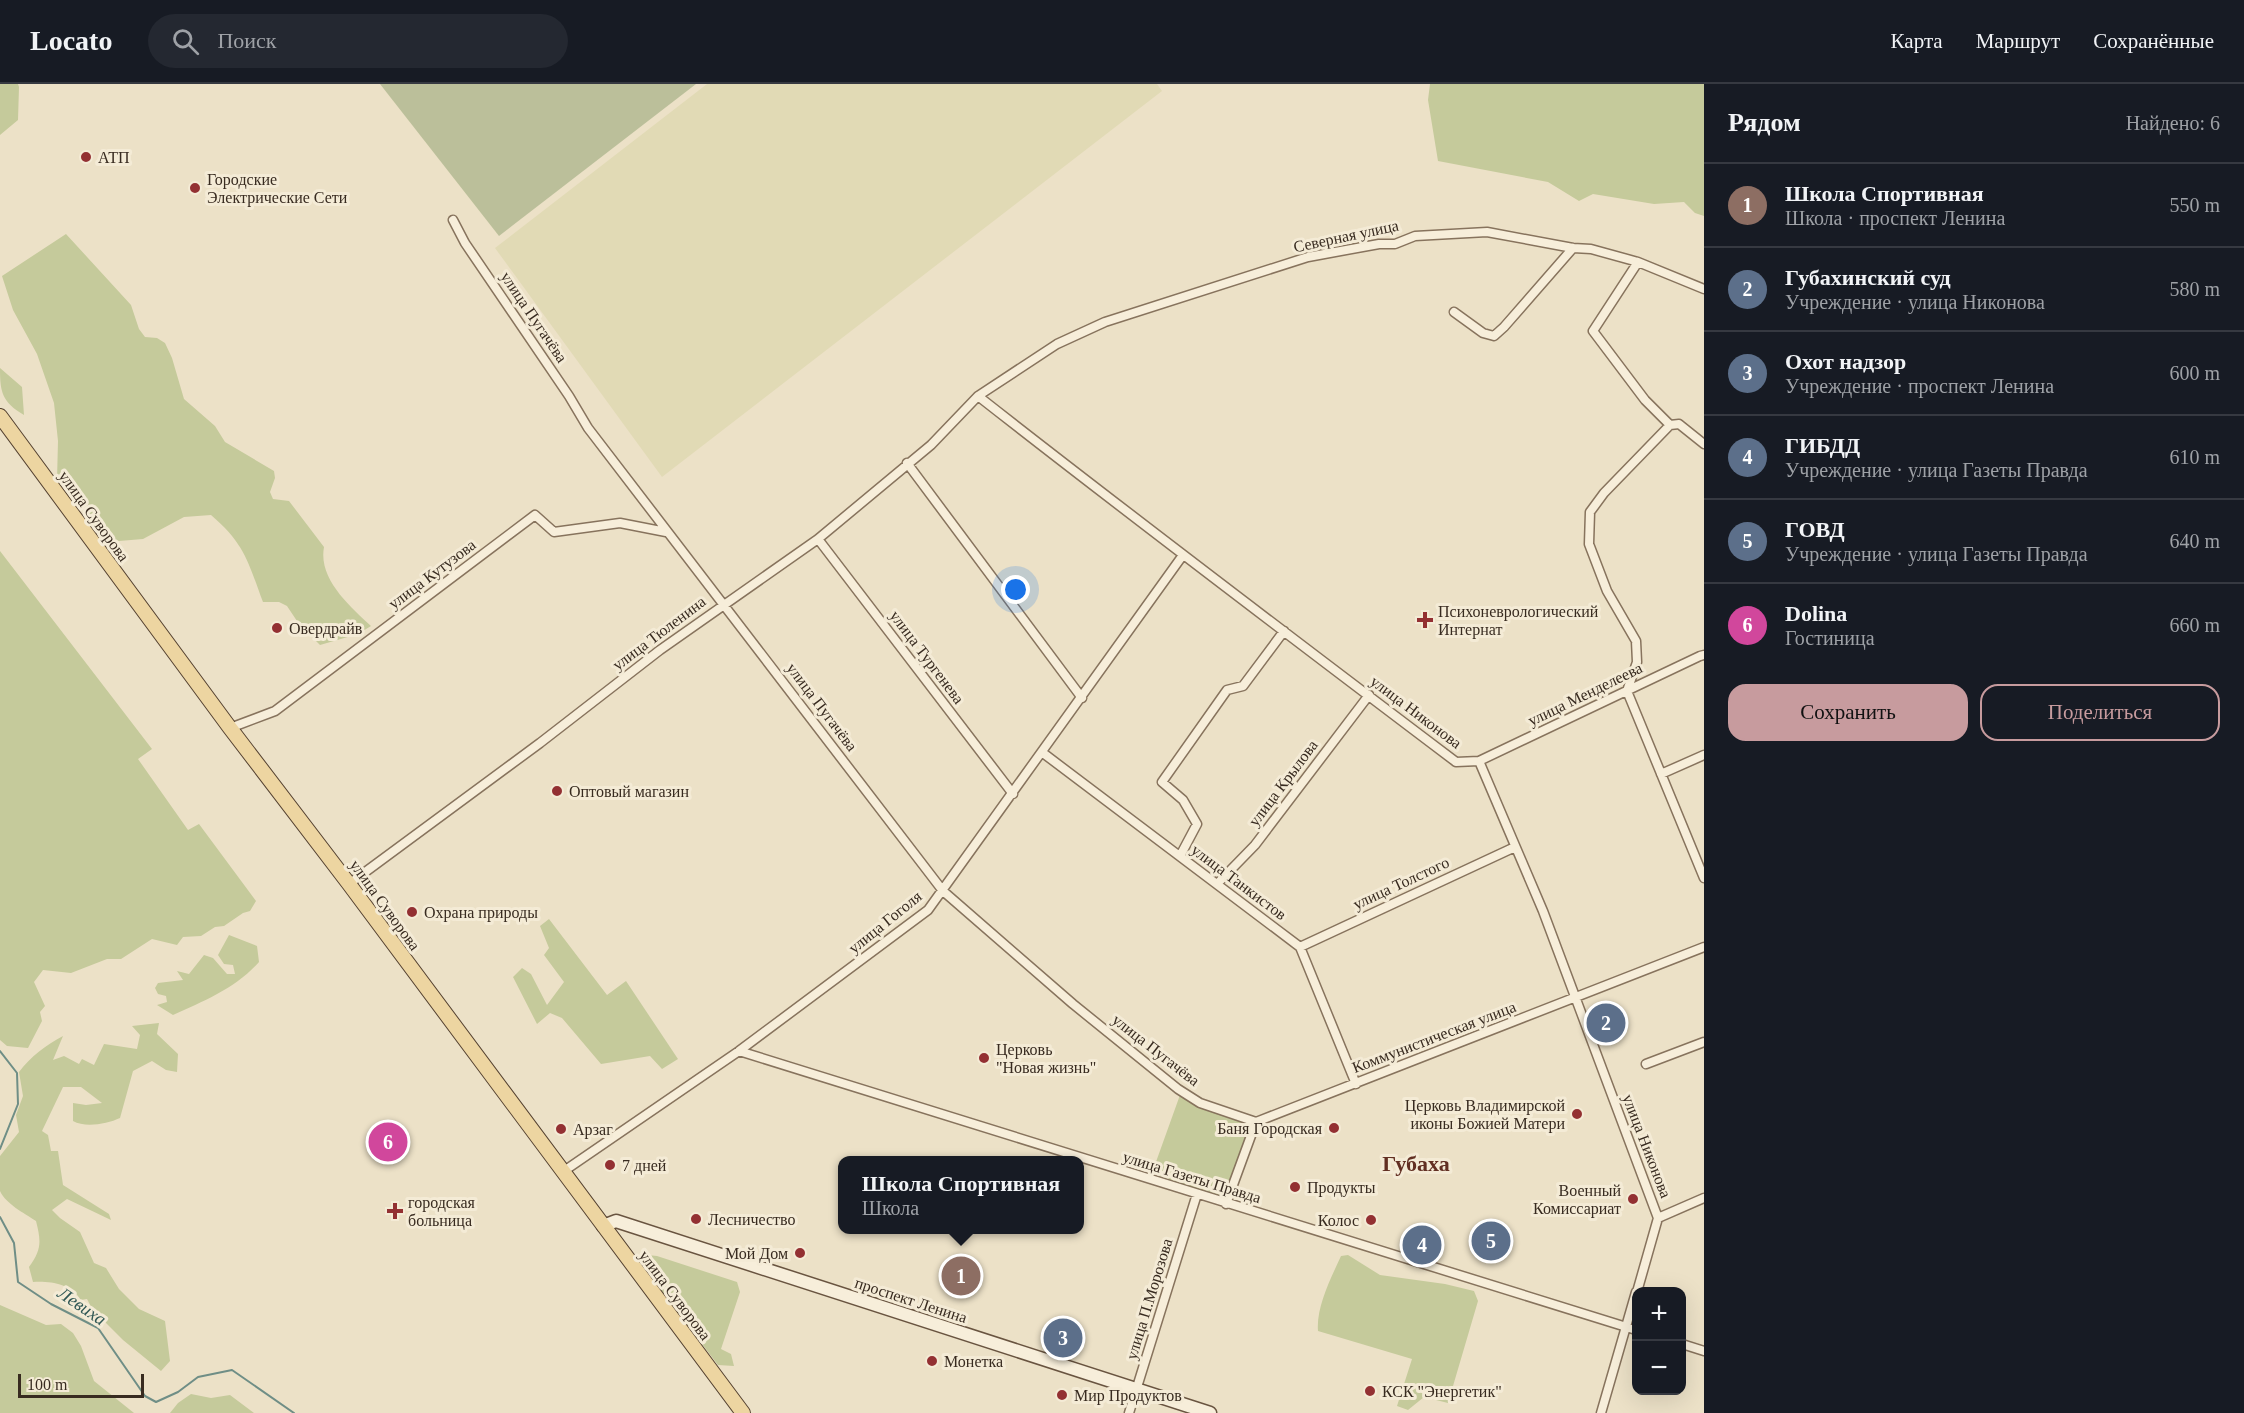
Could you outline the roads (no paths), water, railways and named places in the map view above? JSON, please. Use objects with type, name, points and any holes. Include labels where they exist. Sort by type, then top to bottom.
[{"type":"main road","name":"улица Суворова","points":[[0,416],[230,728],[743,1413]]},
{"type":"main road","name":"проспект Ленина","points":[[603,1226],[616,1221],[1210,1413]]},
{"type":"street","name":"улица Пугачёва","points":[[453,220],[465,243],[569,396],[588,428],[943,891],[1073,1004],[1178,1089],[1200,1103],[1256,1122]]},
{"type":"street","name":"Северная улица","points":[[978,396],[1057,344],[1105,322],[1308,257],[1395,243],[1415,236],[1487,232],[1573,248],[1591,249],[1638,262],[1704,289]]},
{"type":"street","points":[[1454,312],[1483,333],[1494,336],[1573,248]]},
{"type":"street","points":[[1638,262],[1593,331],[1645,400],[1670,425]]},
{"type":"street","name":"улица Тюленина","points":[[349,884],[531,750],[723,604],[818,539],[931,445],[978,396]]},
{"type":"street","name":"улица Никонова","points":[[978,396],[1111,501],[1456,762],[1479,761],[1543,912],[1658,1218]]},
{"type":"street","points":[[1704,444],[1679,424],[1670,425],[1604,493],[1590,512],[1589,544],[1607,591],[1636,641],[1637,662],[1627,691],[1704,878]]},
{"type":"street","points":[[907,463],[1082,698]]},
{"type":"street","name":"улица Кутузова","points":[[230,728],[274,711],[536,515],[554,532],[620,523],[666,532]]},
{"type":"street","name":"улица Тургенева","points":[[818,539],[1013,794]]},
{"type":"street","name":"улица Гоголя","points":[[564,1171],[739,1051],[928,910],[1183,555]]},
{"type":"street","points":[[1180,856],[1197,824],[1183,800],[1162,782],[1227,690],[1243,686],[1284,631]]},
{"type":"street","name":"улица Менделеева","points":[[1479,761],[1704,655]]},
{"type":"street","name":"улица Крылова","points":[[1217,884],[1255,846],[1369,695]]},
{"type":"street","name":"улица Танкистов","points":[[1042,753],[1300,947]]},
{"type":"street","points":[[1661,774],[1704,755]]},
{"type":"street","name":"улица Толстого","points":[[1300,947],[1515,847]]},
{"type":"street","points":[[1300,947],[1356,1084]]},
{"type":"street","name":"Коммунистическая улица","points":[[1256,1122],[1704,947]]},
{"type":"street","points":[[1646,1064],[1704,1042]]},
{"type":"street","name":"улица Газеты Правда","points":[[739,1051],[1075,1156]]},
{"type":"street","points":[[1226,1204],[1256,1122]]},
{"type":"street","name":"улица Газеты Правда","points":[[1084,1159],[1632,1329]]},
{"type":"street","name":"улица П.Морозова","points":[[1129,1413],[1197,1194]]},
{"type":"street","points":[[1638,1287],[1658,1218],[1704,1198]]},
{"type":"street","points":[[1601,1413],[1632,1308]]},
{"type":"street","points":[[1686,1345],[1704,1351]]},
{"type":"waterway","name":"Левиха","points":[[0,1051],[17,1073],[18,1104],[0,1149]]},
{"type":"waterway","name":"Левиха","points":[[0,1217],[14,1243],[18,1282],[51,1304],[98,1328],[145,1396],[156,1402],[178,1392],[198,1377],[232,1370],[294,1413]]},
{"type":"place","name":"АТП","points":[[86,157]]},
{"type":"place","name":"Городские Электрические Сети","points":[[195,188]]},
{"type":"place","name":"Психоневрологический Интернат","points":[[1425,620]]},
{"type":"place","name":"Овердрайв","points":[[277,628]]},
{"type":"place","name":"Оптовый магазин","points":[[557,791]]},
{"type":"place","name":"Охрана природы","points":[[412,912]]},
{"type":"place","name":"Губахинский суд","points":[[1606,1023]]},
{"type":"place","name":"Церковь \"Новая жизнь\"","points":[[984,1058]]},
{"type":"place","name":"Церковь Владимирской иконы Божией Матери","points":[[1577,1114]]},
{"type":"place","name":"Баня Городская","points":[[1334,1128]]},
{"type":"place","name":"Арзаг","points":[[561,1129]]},
{"type":"place","name":"Dolina","points":[[388,1142]]},
{"type":"place","name":"7 дней","points":[[610,1165]]},
{"type":"place","name":"Продукты","points":[[1295,1187]]},
{"type":"place","name":"Военный Комиссариат","points":[[1633,1199]]},
{"type":"place","name":"городская больница","points":[[395,1211]]},
{"type":"place","name":"Лесничество","points":[[696,1219]]},
{"type":"place","name":"Колос","points":[[1371,1220]]},
{"type":"place","name":"ГОВД","points":[[1491,1241]]},
{"type":"place","name":"ГИБДД","points":[[1422,1245]]},
{"type":"place","name":"Мой Дом","points":[[800,1253]]},
{"type":"place","name":"Школа Спортивная","points":[[961,1276]]},
{"type":"place","name":"Охот надзор","points":[[1063,1338]]},
{"type":"place","name":"Монетка","points":[[932,1361]]},
{"type":"place","name":"КСК \"Энергетик\"","points":[[1370,1391]]},
{"type":"place","name":"Мир Продуктов","points":[[1062,1395]]},
{"type":"district","name":"Губаха","points":[[1416,1163]]}]
